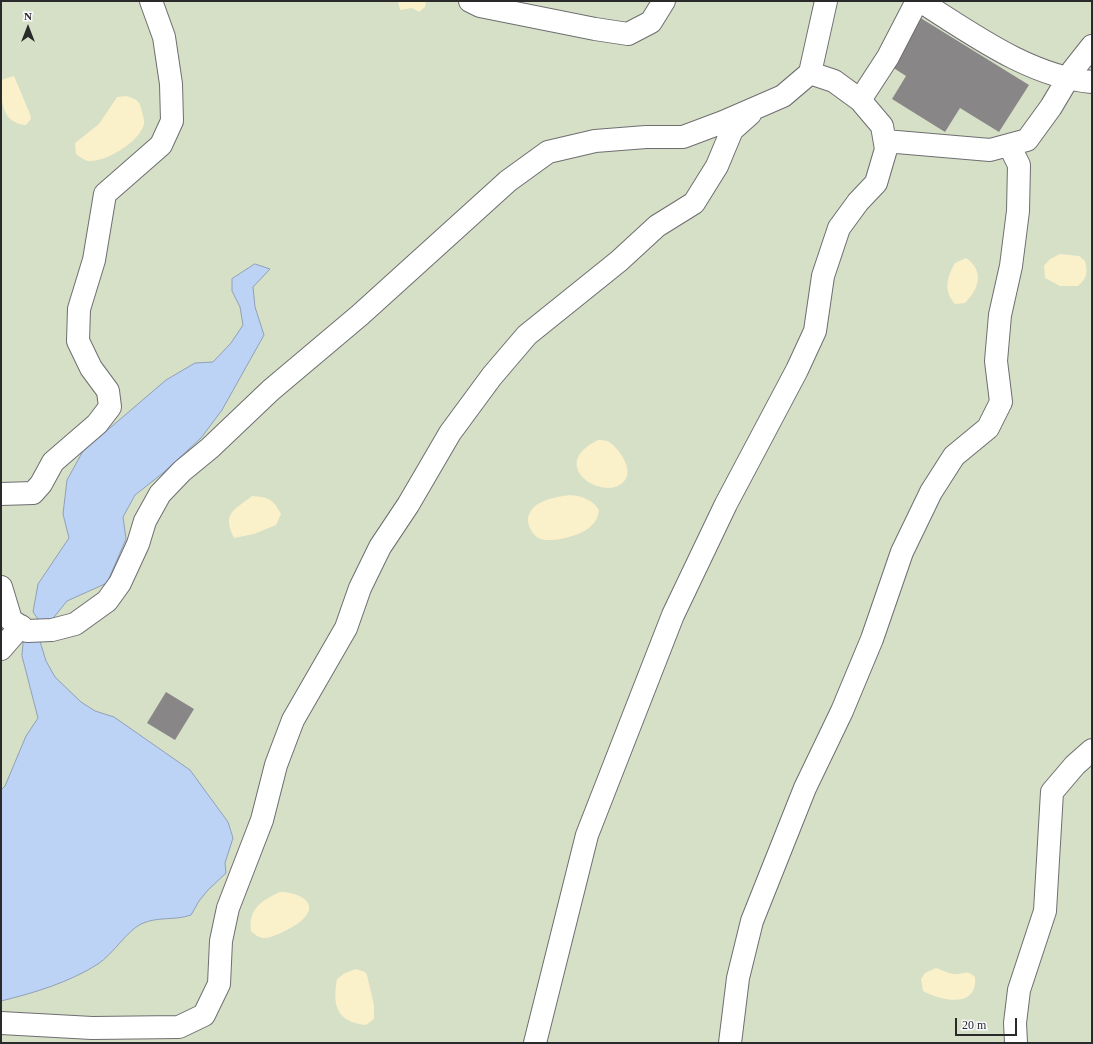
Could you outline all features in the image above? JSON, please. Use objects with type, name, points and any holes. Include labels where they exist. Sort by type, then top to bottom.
[{"type":"lane","points":[[1,494],[33,493],[41,484],[53,462],[96,424],[110,407],[108,392],[91,368],[78,341],[79,309],[94,260],[105,194],[161,145],[172,121],[172,84],[164,37],[151,1]]},
{"type":"lane","points":[[470,1],[480,6],[595,29],[628,34],[651,22],[664,1]]},
{"type":"lane","points":[[1,587],[11,620],[27,631],[52,630],[75,624],[107,601],[120,583],[138,544],[145,521],[160,494],[182,471],[210,448],[271,390],[360,315],[508,181],[548,152],[595,141],[646,136],[683,136],[783,96],[810,73],[826,1]]},
{"type":"lane","points":[[860,100],[888,57],[918,1],[1003,54],[1068,79],[1092,82]]},
{"type":"lane","points":[[885,141],[990,150],[1027,140],[1092,46]]},
{"type":"lane","points":[[535,1043],[587,835],[673,615],[726,504],[798,370],[815,331],[823,276],[839,228],[858,202],[876,184],[886,149],[882,126],[860,100],[834,81],[810,73]]},
{"type":"lane","points":[[1,1023],[92,1028],[179,1027],[204,1015],[219,984],[221,941],[228,908],[262,820],[276,765],[293,720],[346,628],[360,588],[380,547],[408,505],[450,433],[492,376],[527,335],[619,261],[657,226],[694,203],[717,166],[732,130],[756,108]]},
{"type":"lane","points":[[730,1043],[738,978],[752,921],[805,788],[842,712],[869,646],[902,552],[932,492],[954,456],[988,428],[1001,402],[996,361],[999,323],[1011,266],[1018,211],[1019,165],[1009,145]]},
{"type":"lane","points":[[1,649],[21,626]]},
{"type":"lane","points":[[1016,1043],[1015,1023],[1019,990],[1045,910],[1052,792],[1075,765],[1092,750]]},
{"type":"green space","points":[[1,1],[1092,1],[1092,1043],[1,1043]]},
{"type":"sand","points":[[398,1],[426,1],[425,7],[419,12],[412,8],[400,10]]},
{"type":"sand","points":[[14,76],[30,114],[31,119],[26,125],[12,120],[7,115],[2,102],[1,80]]},
{"type":"sand","points":[[126,96],[133,98],[139,103],[144,118],[144,123],[137,137],[115,153],[99,160],[88,161],[76,154],[75,143],[99,124],[117,97]]},
{"type":"sand","points":[[1060,254],[1079,256],[1085,261],[1086,275],[1078,286],[1060,286],[1045,278],[1044,266],[1050,259]]},
{"type":"sand","points":[[966,258],[976,269],[978,280],[974,292],[970,298],[965,303],[955,304],[949,294],[948,279],[955,263]]},
{"type":"sand","points":[[598,440],[611,443],[619,451],[625,462],[628,472],[627,476],[620,485],[609,488],[598,486],[587,480],[579,472],[577,462],[582,451]]},
{"type":"sand","points":[[570,495],[587,499],[597,507],[599,513],[593,524],[578,534],[555,540],[542,539],[535,536],[528,522],[532,509],[543,501]]},
{"type":"sand","points":[[252,496],[267,498],[273,502],[281,514],[276,525],[254,534],[234,538],[229,523],[231,513]]},
{"type":"sand","points":[[280,892],[291,893],[303,898],[307,901],[309,911],[302,920],[286,930],[274,936],[264,938],[258,937],[251,931],[254,911],[267,898]]},
{"type":"sand","points":[[936,968],[952,974],[970,973],[975,977],[974,987],[971,994],[965,998],[957,1000],[939,998],[923,991],[921,979],[925,973]]},
{"type":"sand","points":[[356,969],[365,972],[367,975],[374,1005],[374,1019],[366,1025],[356,1023],[343,1016],[336,1005],[335,997],[337,979],[345,973]]},
{"type":"water","points":[[255,264],[270,269],[253,287],[255,307],[264,335],[222,410],[201,438],[163,473],[135,495],[123,517],[126,539],[107,583],[67,601],[50,622],[40,622],[33,612],[38,584],[69,538],[63,514],[67,480],[83,451],[166,380],[195,363],[213,362],[231,343],[243,325],[240,307],[232,291],[232,279]]},
{"type":"water","points":[[24,637],[39,638],[46,661],[55,677],[81,702],[95,711],[114,717],[190,770],[228,822],[233,838],[225,863],[226,873],[208,890],[199,901],[191,915],[178,918],[154,920],[141,924],[130,932],[104,960],[98,964],[64,982],[1,1001],[1,790],[5,786],[26,736],[38,718],[22,656]]},
{"type":"building","points":[[919,17],[1029,85],[999,132],[960,108],[945,132],[892,99],[906,76],[889,65]]},
{"type":"building","points":[[166,692],[194,709],[175,740],[147,723]]}]
